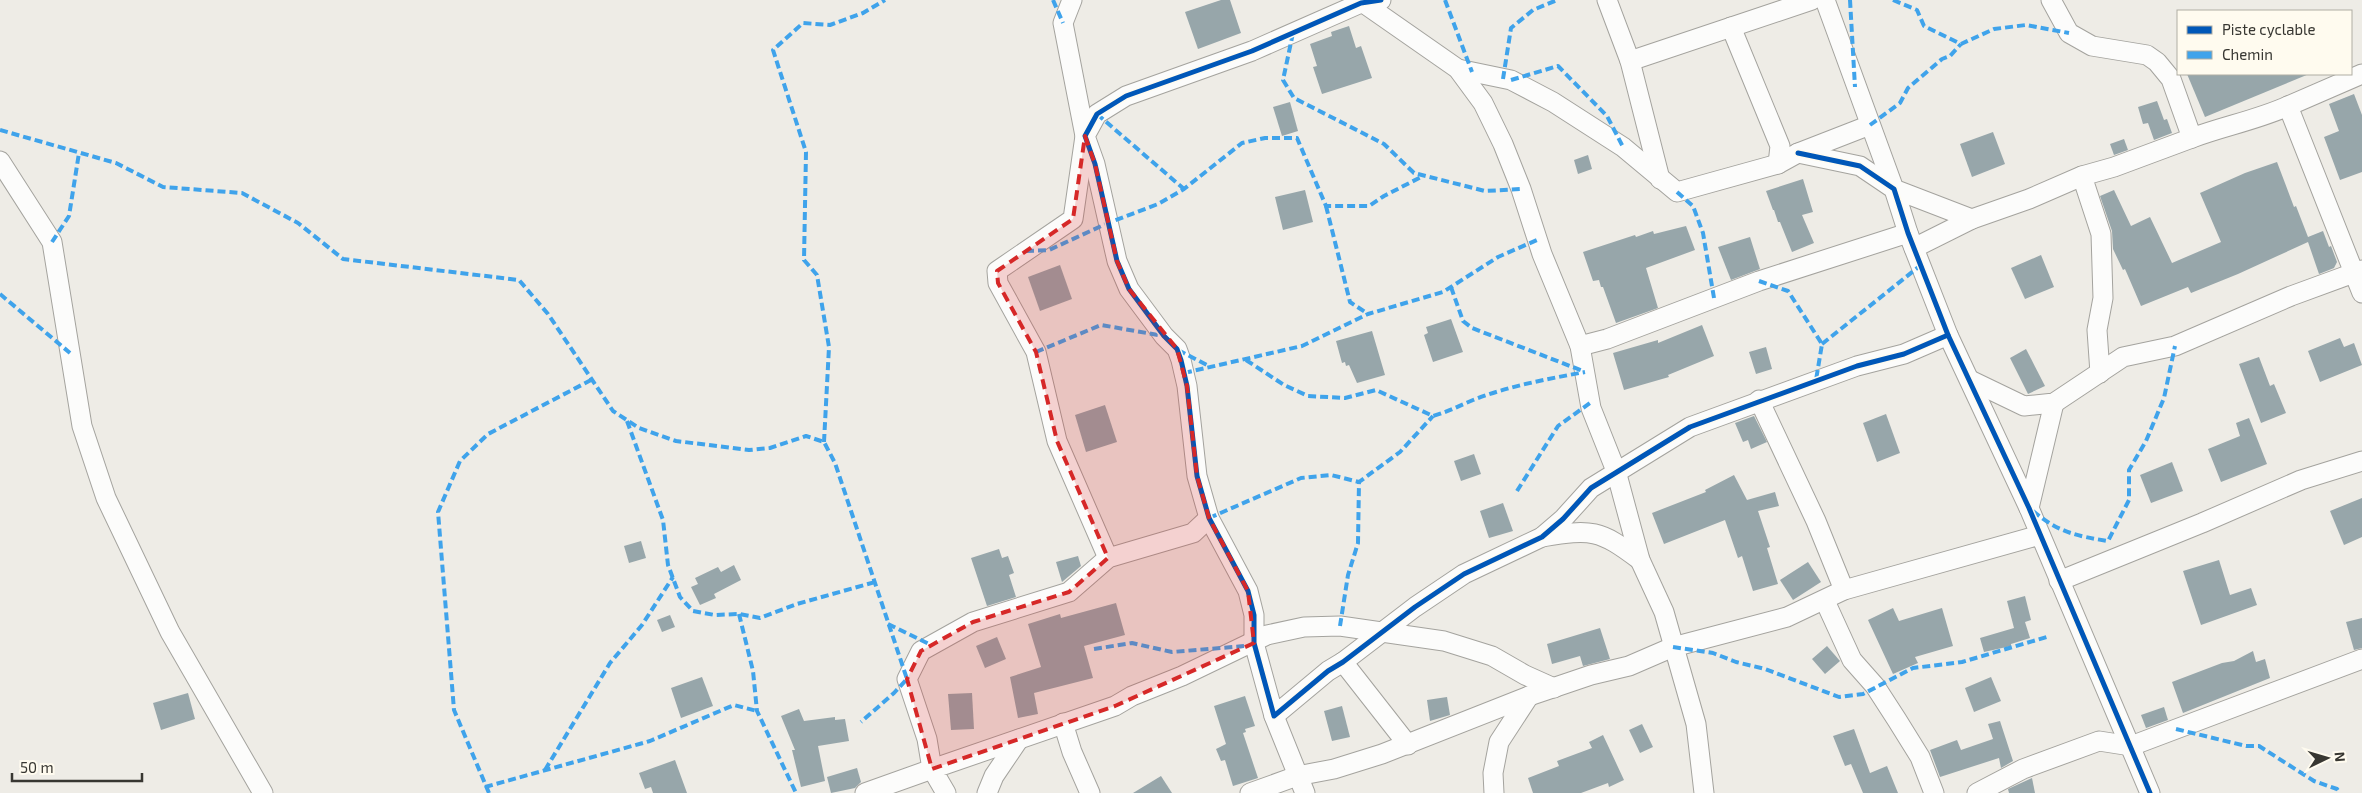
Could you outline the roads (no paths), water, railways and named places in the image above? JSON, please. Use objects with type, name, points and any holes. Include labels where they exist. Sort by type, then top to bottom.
[{"type":"street","points":[[1072,0],[1063,23],[1085,136],[1095,164],[1117,261],[1129,289],[1164,336],[1177,349],[1181,360],[1187,386],[1196,476],[1209,518],[1248,592],[1254,615],[1254,643],[1274,716],[1301,785]]},
{"type":"street","points":[[1108,558],[1057,441],[1036,352],[998,283],[997,272],[1073,219],[1085,136],[1097,114],[1126,96],[1252,51],[1360,1],[1381,0]]},
{"type":"street","points":[[1607,0],[1630,61],[1660,179]]},
{"type":"street","points":[[1630,61],[1812,0]]},
{"type":"street","points":[[1825,0],[1911,240],[1948,335],[2029,508],[2150,793]]},
{"type":"street","points":[[2051,0],[2069,33],[2092,46],[2147,55],[2157,62],[2171,79],[2192,138]]},
{"type":"street","points":[[1360,1],[1458,69],[1483,103],[1503,144],[1521,189],[1542,254],[1580,346],[1591,408],[1616,471],[1640,560],[1664,612],[1696,724],[1704,793]]},
{"type":"street","points":[[1731,27],[1780,146],[1778,164]]},
{"type":"street","points":[[1458,69],[1511,80],[1553,102],[1623,147],[1677,192],[1778,164],[1798,154],[1870,126]]},
{"type":"street","points":[[1580,346],[1607,339],[1759,281],[1911,240],[1972,219],[2029,199],[2082,176],[2114,167],[2224,126],[2269,115],[2362,74]]},
{"type":"street","points":[[2288,106],[2358,272],[2362,294]]},
{"type":"street","points":[[1798,154],[1860,166],[1894,189],[1972,219]]},
{"type":"street","points":[[0,161],[52,242],[82,426],[106,498],[170,632],[263,793]]},
{"type":"street","points":[[2082,176],[2101,234],[2104,298],[2096,330],[2100,373]]},
{"type":"street","points":[[1970,380],[2024,406],[2054,403],[2123,358],[2175,346],[2291,296],[2358,272]]},
{"type":"street","points":[[1274,716],[1328,671],[1464,574],[1542,537],[1591,488],[1690,427],[1759,400],[1857,366],[1904,354],[1948,335]]},
{"type":"street","points":[[1759,400],[1816,522],[1844,590]]},
{"type":"street","points":[[2029,508],[2054,403]]},
{"type":"street","points":[[2059,581],[2202,523],[2301,480],[2362,461]]},
{"type":"street","points":[[946,793],[932,769],[927,740],[906,679],[921,651],[973,622],[1069,592],[1108,558],[1193,532],[1209,518]]},
{"type":"street","points":[[1542,537],[1586,531],[1600,534],[1620,545],[1640,560]]},
{"type":"street","points":[[1250,793],[1301,785],[1334,769],[1408,744],[1529,696],[1629,666],[1673,647],[1787,616],[1825,601],[1844,590],[2040,535]]},
{"type":"street","points":[[1825,601],[1852,660],[1874,686],[1920,757],[1934,793]]},
{"type":"street","points":[[865,793],[1115,706],[1132,696],[1254,643],[1267,635],[1304,627],[1340,626],[1444,641],[1492,656],[1525,675],[1554,688]]},
{"type":"street","points":[[1977,793],[2023,769],[2099,741],[2131,746],[2362,659]]},
{"type":"street","points":[[1343,662],[1408,744]]},
{"type":"street","points":[[1494,793],[1493,773],[1499,742],[1529,696]]},
{"type":"street","points":[[1063,723],[1072,752],[1090,793]]},
{"type":"street","points":[[988,793],[994,776],[1020,738]]}]
